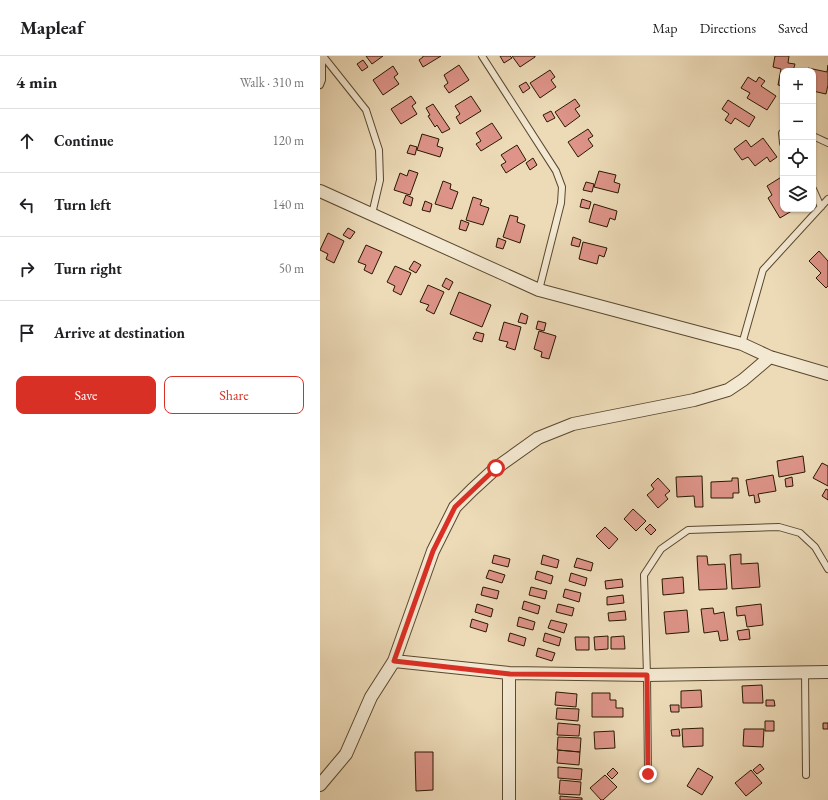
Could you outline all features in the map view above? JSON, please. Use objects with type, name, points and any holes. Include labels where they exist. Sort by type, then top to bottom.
[{"type":"street","points":[[320,191],[539,290],[742,344],[770,357],[828,374]]},
{"type":"street","points":[[320,785],[346,754],[371,697],[394,661],[433,551],[455,507],[496,468],[538,438],[574,424],[694,400],[728,390],[743,380],[770,357]]},
{"type":"street","points":[[394,661],[510,674],[647,675],[828,672]]},
{"type":"street","points":[[509,800],[510,674]]},
{"type":"lane","points":[[320,85],[323,56]]},
{"type":"lane","points":[[323,56],[366,110],[379,150],[380,180],[372,214]]},
{"type":"lane","points":[[482,56],[556,171],[562,187],[561,203],[539,290]]},
{"type":"lane","points":[[816,137],[828,143]]},
{"type":"lane","points":[[816,196],[821,207]]},
{"type":"lane","points":[[742,344],[763,270],[828,199]]},
{"type":"lane","points":[[648,774],[644,575],[661,549],[688,530],[779,527],[800,533],[815,547],[828,569]]},
{"type":"lane","points":[[805,672],[806,775]]},
{"type":"building","points":[[366,56],[383,56],[372,64]]},
{"type":"building","points":[[423,56],[441,56],[423,67],[419,60]]},
{"type":"building","points":[[500,56],[510,56],[512,58],[504,63]]},
{"type":"building","points":[[512,56],[535,56],[535,57],[520,67]]},
{"type":"building","points":[[775,56],[789,56],[788,63],[795,64],[794,68],[780,69],[773,67]]},
{"type":"building","points":[[363,60],[368,67],[362,71],[357,64]]},
{"type":"building","points":[[459,65],[469,80],[449,93],[444,86],[448,83],[444,75]]},
{"type":"building","points":[[828,65],[828,85],[826,94],[816,92],[816,70],[827,72]]},
{"type":"building","points":[[393,66],[398,74],[394,77],[399,84],[383,95],[373,80]]},
{"type":"building","points":[[550,70],[555,77],[551,80],[556,87],[540,98],[530,83]]},
{"type":"building","points":[[780,74],[780,85],[778,85]]},
{"type":"building","points":[[748,77],[756,82],[759,77],[765,81],[761,86],[776,96],[767,110],[747,98],[750,93],[741,88]]},
{"type":"building","points":[[526,82],[530,88],[523,93],[519,86]]},
{"type":"building","points":[[411,96],[416,103],[412,106],[417,114],[401,124],[391,109]]},
{"type":"building","points":[[471,96],[481,111],[460,124],[456,117],[460,114],[455,106]]},
{"type":"building","points":[[575,99],[580,106],[575,109],[580,116],[565,127],[555,112]]},
{"type":"building","points":[[728,100],[755,117],[749,127],[735,118],[731,124],[725,120],[729,114],[722,109]]},
{"type":"building","points":[[433,104],[450,129],[442,133],[437,125],[435,127],[428,116],[430,115],[426,108]]},
{"type":"building","points":[[551,111],[555,118],[547,122],[543,115]]},
{"type":"building","points":[[492,123],[502,138],[481,151],[476,144],[481,141],[476,133]]},
{"type":"building","points":[[588,129],[593,136],[588,139],[593,146],[578,157],[568,142]]},
{"type":"building","points":[[422,134],[439,139],[437,146],[443,148],[440,157],[417,150]]},
{"type":"building","points":[[763,138],[777,157],[770,162],[767,157],[755,166],[748,157],[742,160],[734,149],[746,140],[751,147]]},
{"type":"building","points":[[410,145],[417,147],[415,155],[407,153]]},
{"type":"building","points":[[517,145],[526,160],[506,173],[501,165],[506,162],[501,155]]},
{"type":"building","points":[[533,158],[537,165],[530,170],[526,163]]},
{"type":"building","points":[[409,170],[418,173],[410,195],[394,190],[400,173],[407,176]]},
{"type":"building","points":[[599,171],[616,175],[614,182],[620,184],[618,193],[594,187]]},
{"type":"building","points":[[780,178],[780,212],[790,212],[780,218],[768,198],[772,195],[767,186]]},
{"type":"building","points":[[443,181],[451,184],[450,189],[458,192],[452,209],[435,204]]},
{"type":"building","points":[[586,182],[594,184],[592,192],[583,190]]},
{"type":"building","points":[[406,195],[413,198],[411,206],[403,203]]},
{"type":"building","points":[[473,197],[482,200],[480,205],[489,208],[483,225],[466,220]]},
{"type":"building","points":[[582,199],[591,202],[589,209],[580,207]]},
{"type":"building","points":[[425,201],[432,204],[430,212],[422,210]]},
{"type":"building","points":[[594,204],[617,211],[615,220],[610,218],[607,227],[589,222]]},
{"type":"building","points":[[510,215],[518,217],[517,222],[525,225],[520,243],[503,237]]},
{"type":"building","points":[[461,220],[469,223],[466,231],[459,229]]},
{"type":"building","points":[[348,228],[355,232],[350,239],[343,235]]},
{"type":"building","points":[[328,233],[344,241],[334,263],[326,259],[328,254],[320,250]]},
{"type":"building","points":[[573,237],[581,240],[579,247],[571,245]]},
{"type":"building","points":[[498,238],[506,241],[503,249],[496,247]]},
{"type":"building","points":[[583,242],[607,248],[604,257],[599,255],[597,264],[579,259]]},
{"type":"building","points":[[366,245],[382,252],[372,274],[364,270],[366,265],[358,262]]},
{"type":"building","points":[[819,251],[828,261],[828,286],[826,288],[816,278],[821,273],[809,261]]},
{"type":"building","points":[[414,261],[421,265],[416,273],[409,269]]},
{"type":"building","points":[[395,266],[411,273],[401,295],[393,291],[395,286],[387,282]]},
{"type":"building","points":[[446,278],[453,282],[449,290],[442,286]]},
{"type":"building","points":[[428,285],[444,292],[434,314],[426,310],[429,305],[420,302]]},
{"type":"building","points":[[459,292],[491,305],[482,327],[450,314]]},
{"type":"building","points":[[521,313],[528,316],[526,324],[518,322]]},
{"type":"building","points":[[538,321],[546,323],[544,331],[536,329]]},
{"type":"building","points":[[504,322],[521,327],[515,350],[506,347],[508,342],[499,340]]},
{"type":"building","points":[[539,331],[556,336],[549,359],[541,357],[542,352],[534,349]]},
{"type":"building","points":[[476,332],[484,334],[482,342],[473,339]]},
{"type":"building","points":[[803,456],[805,472],[779,477],[777,461]]},
{"type":"building","points":[[822,463],[828,466],[828,486],[813,478]]},
{"type":"building","points":[[773,475],[776,491],[758,494],[760,502],[755,503],[754,495],[749,496],[746,480]]},
{"type":"building","points":[[702,476],[703,507],[695,507],[694,496],[677,497],[676,477]]},
{"type":"building","points":[[792,477],[793,486],[786,487],[785,479]]},
{"type":"building","points":[[658,478],[670,491],[665,495],[668,499],[658,508],[647,495],[654,489],[651,485]]},
{"type":"building","points":[[732,478],[738,478],[739,493],[733,493],[733,498],[711,498],[711,482],[732,481]]},
{"type":"building","points":[[826,489],[828,490],[828,500],[822,496]]},
{"type":"building","points":[[633,509],[646,521],[636,531],[624,519]]},
{"type":"building","points":[[650,524],[656,530],[651,535],[645,529]]},
{"type":"building","points":[[605,527],[618,539],[609,549],[596,536]]},
{"type":"building","points":[[741,554],[741,564],[758,563],[760,587],[732,589],[730,555]]},
{"type":"building","points":[[494,555],[510,559],[508,567],[492,563]]},
{"type":"building","points":[[543,555],[559,560],[557,568],[541,564]]},
{"type":"building","points":[[697,556],[707,556],[708,565],[725,564],[727,589],[699,590]]},
{"type":"building","points":[[577,558],[593,563],[591,571],[574,567]]},
{"type":"building","points":[[489,570],[505,575],[502,583],[486,578]]},
{"type":"building","points":[[537,571],[553,576],[551,584],[535,579]]},
{"type":"building","points":[[571,573],[587,578],[585,586],[569,581]]},
{"type":"building","points":[[683,577],[684,593],[663,595],[662,579]]},
{"type":"building","points":[[622,579],[623,587],[606,589],[605,581]]},
{"type":"building","points":[[483,587],[499,591],[497,599],[481,595]]},
{"type":"building","points":[[531,587],[547,591],[545,599],[529,595]]},
{"type":"building","points":[[565,589],[581,593],[579,602],[563,597]]},
{"type":"building","points":[[623,595],[624,603],[607,605],[607,597]]},
{"type":"building","points":[[524,601],[540,606],[538,614],[522,609]]},
{"type":"building","points":[[477,604],[493,609],[491,617],[475,612]]},
{"type":"building","points":[[558,604],[574,608],[572,616],[556,612]]},
{"type":"building","points":[[761,604],[763,625],[747,627],[745,615],[737,616],[736,607]]},
{"type":"building","points":[[713,608],[714,614],[724,612],[728,640],[720,641],[718,631],[704,633],[701,609]]},
{"type":"building","points":[[687,610],[689,632],[666,634],[664,612]]},
{"type":"building","points":[[625,611],[626,620],[609,621],[608,613]]},
{"type":"building","points":[[519,617],[535,622],[533,630],[517,626]]},
{"type":"building","points":[[472,619],[488,624],[486,632],[470,627]]},
{"type":"building","points":[[551,620],[567,624],[564,633],[548,628]]},
{"type":"building","points":[[749,629],[750,639],[739,640],[737,631]]},
{"type":"building","points":[[510,633],[526,638],[524,646],[508,641]]},
{"type":"building","points":[[545,633],[561,638],[559,646],[543,641]]},
{"type":"building","points":[[608,636],[608,649],[595,650],[594,637]]},
{"type":"building","points":[[624,636],[625,649],[611,649],[611,637]]},
{"type":"building","points":[[575,637],[589,637],[589,650],[576,650]]},
{"type":"building","points":[[538,648],[555,653],[552,661],[536,656]]},
{"type":"building","points":[[762,685],[763,703],[743,703],[742,686]]},
{"type":"building","points":[[701,690],[702,707],[681,708],[681,691]]},
{"type":"building","points":[[556,692],[577,694],[576,707],[555,705]]},
{"type":"building","points":[[592,693],[610,693],[610,700],[616,700],[616,708],[623,708],[623,717],[592,717]]},
{"type":"building","points":[[766,700],[774,700],[775,706],[766,706]]},
{"type":"building","points":[[670,705],[679,705],[679,712],[671,712]]},
{"type":"building","points":[[557,708],[579,709],[578,721],[556,719]]},
{"type":"building","points":[[765,721],[774,721],[774,731],[765,731]]},
{"type":"building","points":[[558,723],[580,725],[579,736],[557,735]]},
{"type":"building","points":[[823,723],[828,723],[828,729],[823,729]]},
{"type":"building","points":[[703,728],[703,746],[683,747],[682,729]]},
{"type":"building","points":[[679,729],[680,736],[672,736],[671,730]]},
{"type":"building","points":[[744,729],[764,729],[763,747],[743,746]]},
{"type":"building","points":[[614,731],[615,748],[595,749],[594,732]]},
{"type":"building","points":[[558,737],[581,738],[580,752],[557,750]]},
{"type":"building","points":[[558,750],[580,752],[579,765],[557,763]]},
{"type":"building","points":[[415,752],[433,752],[433,790],[416,791]]},
{"type":"building","points":[[760,764],[764,769],[757,774],[753,770]]},
{"type":"building","points":[[558,767],[582,769],[581,780],[558,778]]},
{"type":"building","points":[[613,768],[618,773],[612,779],[607,774]]},
{"type":"building","points":[[698,768],[713,777],[702,795],[687,786]]},
{"type":"building","points":[[751,770],[762,783],[746,796],[735,783]]},
{"type":"building","points":[[605,775],[617,787],[603,800],[601,800],[590,788]]},
{"type":"building","points":[[560,780],[581,782],[580,795],[559,794]]},
{"type":"building","points":[[560,796],[582,798],[582,800],[560,800]]},
{"type":"route","points":[[496,468],[455,507],[433,551],[394,661],[510,674],[647,675],[648,774]]}]
